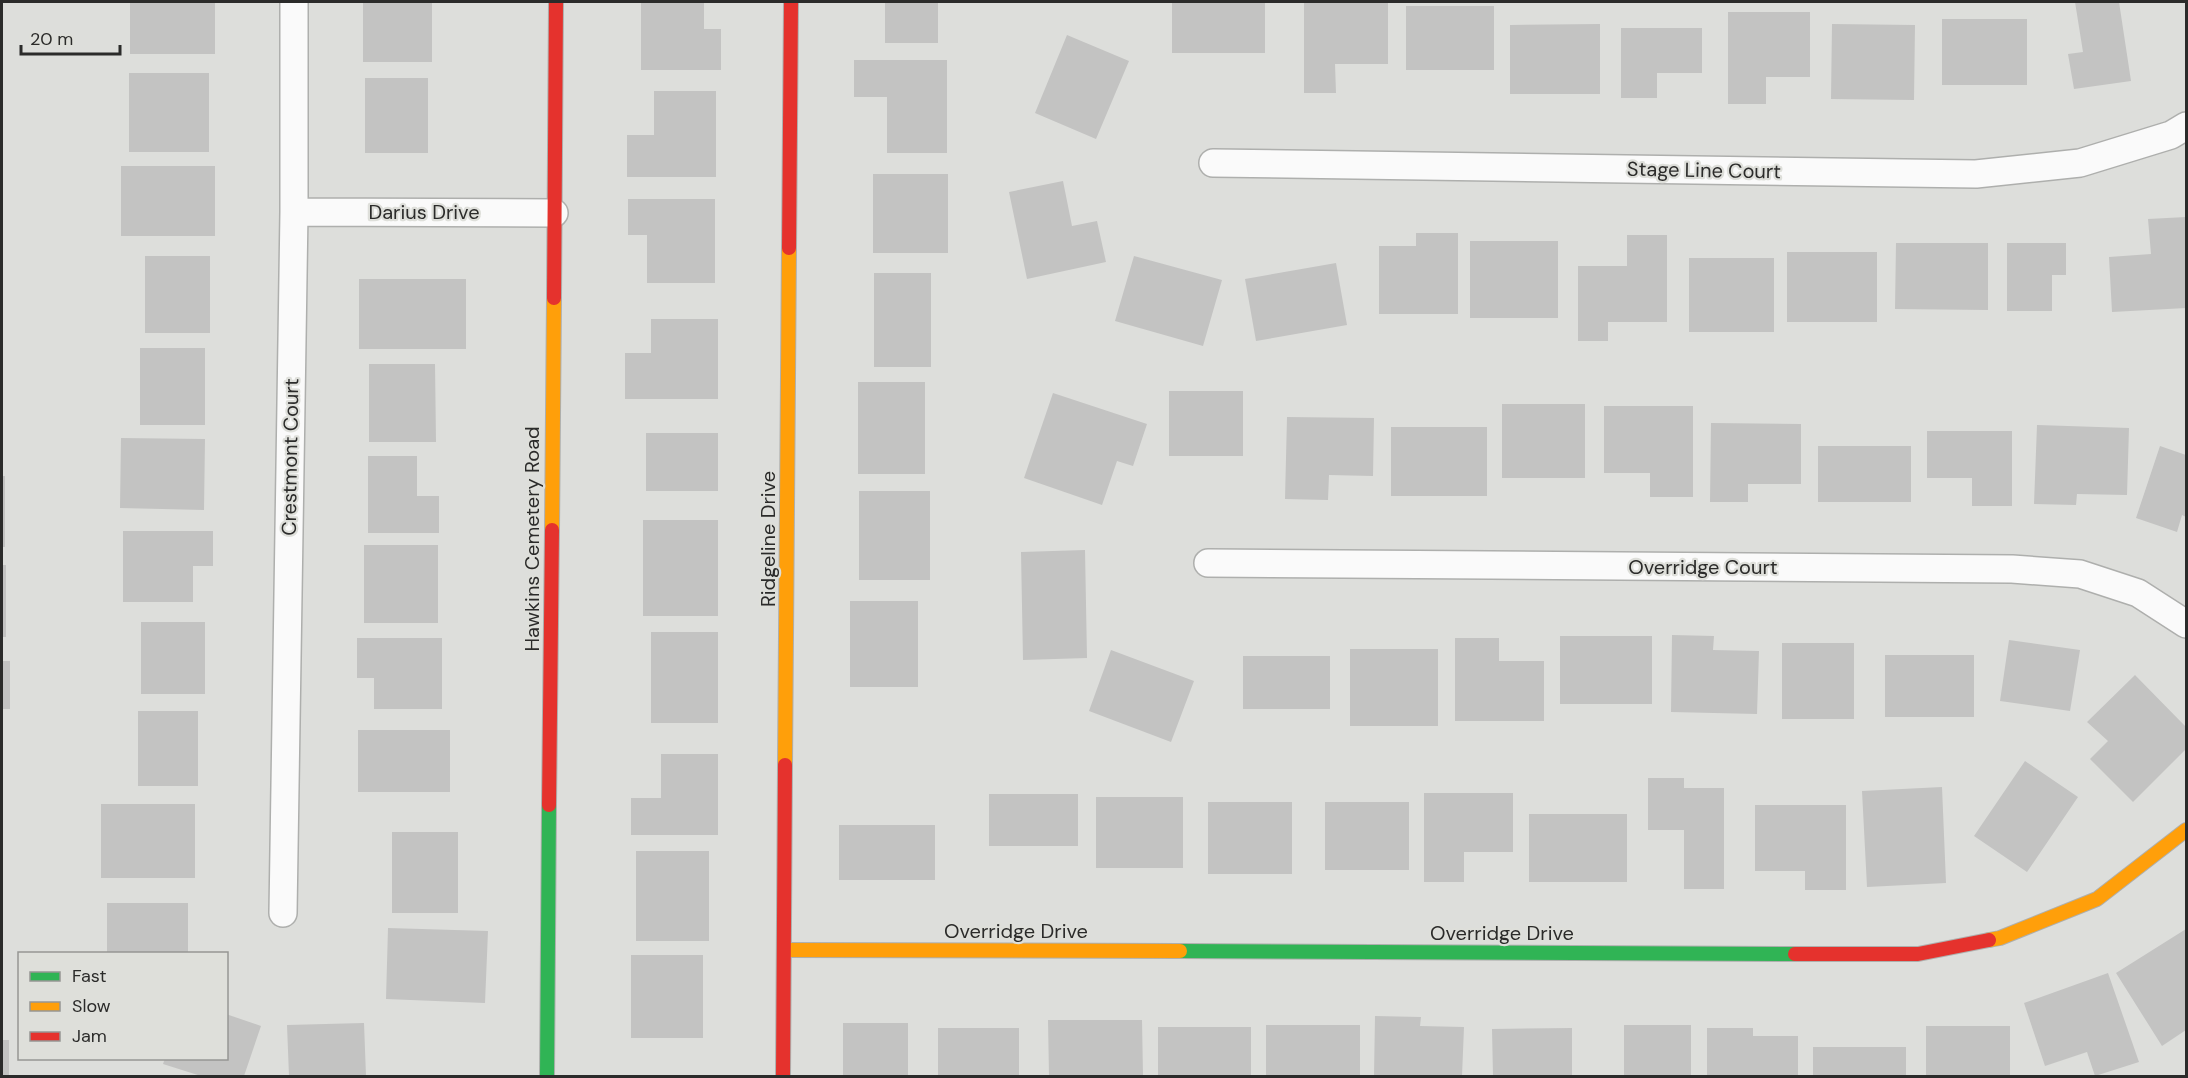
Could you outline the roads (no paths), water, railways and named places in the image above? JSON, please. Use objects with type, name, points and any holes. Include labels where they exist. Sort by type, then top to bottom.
[{"type":"street","name":"Crestmont Court","points":[[283,913],[294,212],[294,2]]},
{"type":"street","name":"Hawkins Cemetery Road","points":[[547,1077],[556,2]]},
{"type":"street","name":"Ridgeline Drive","points":[[783,1077],[791,2]]},
{"type":"street","name":"Stage Line Court","points":[[1213,163],[1976,174],[2080,163],[2171,135],[2187,126]]},
{"type":"street","name":"Darius Drive","points":[[294,212],[554,213]]},
{"type":"street","name":"Overridge Court","points":[[1208,563],[2012,569],[2080,574],[2090,577],[2138,593],[2187,624]]},
{"type":"street","name":"Overridge Drive","points":[[784,950],[1918,954],[2000,938],[2097,899],[2187,830]]}]
